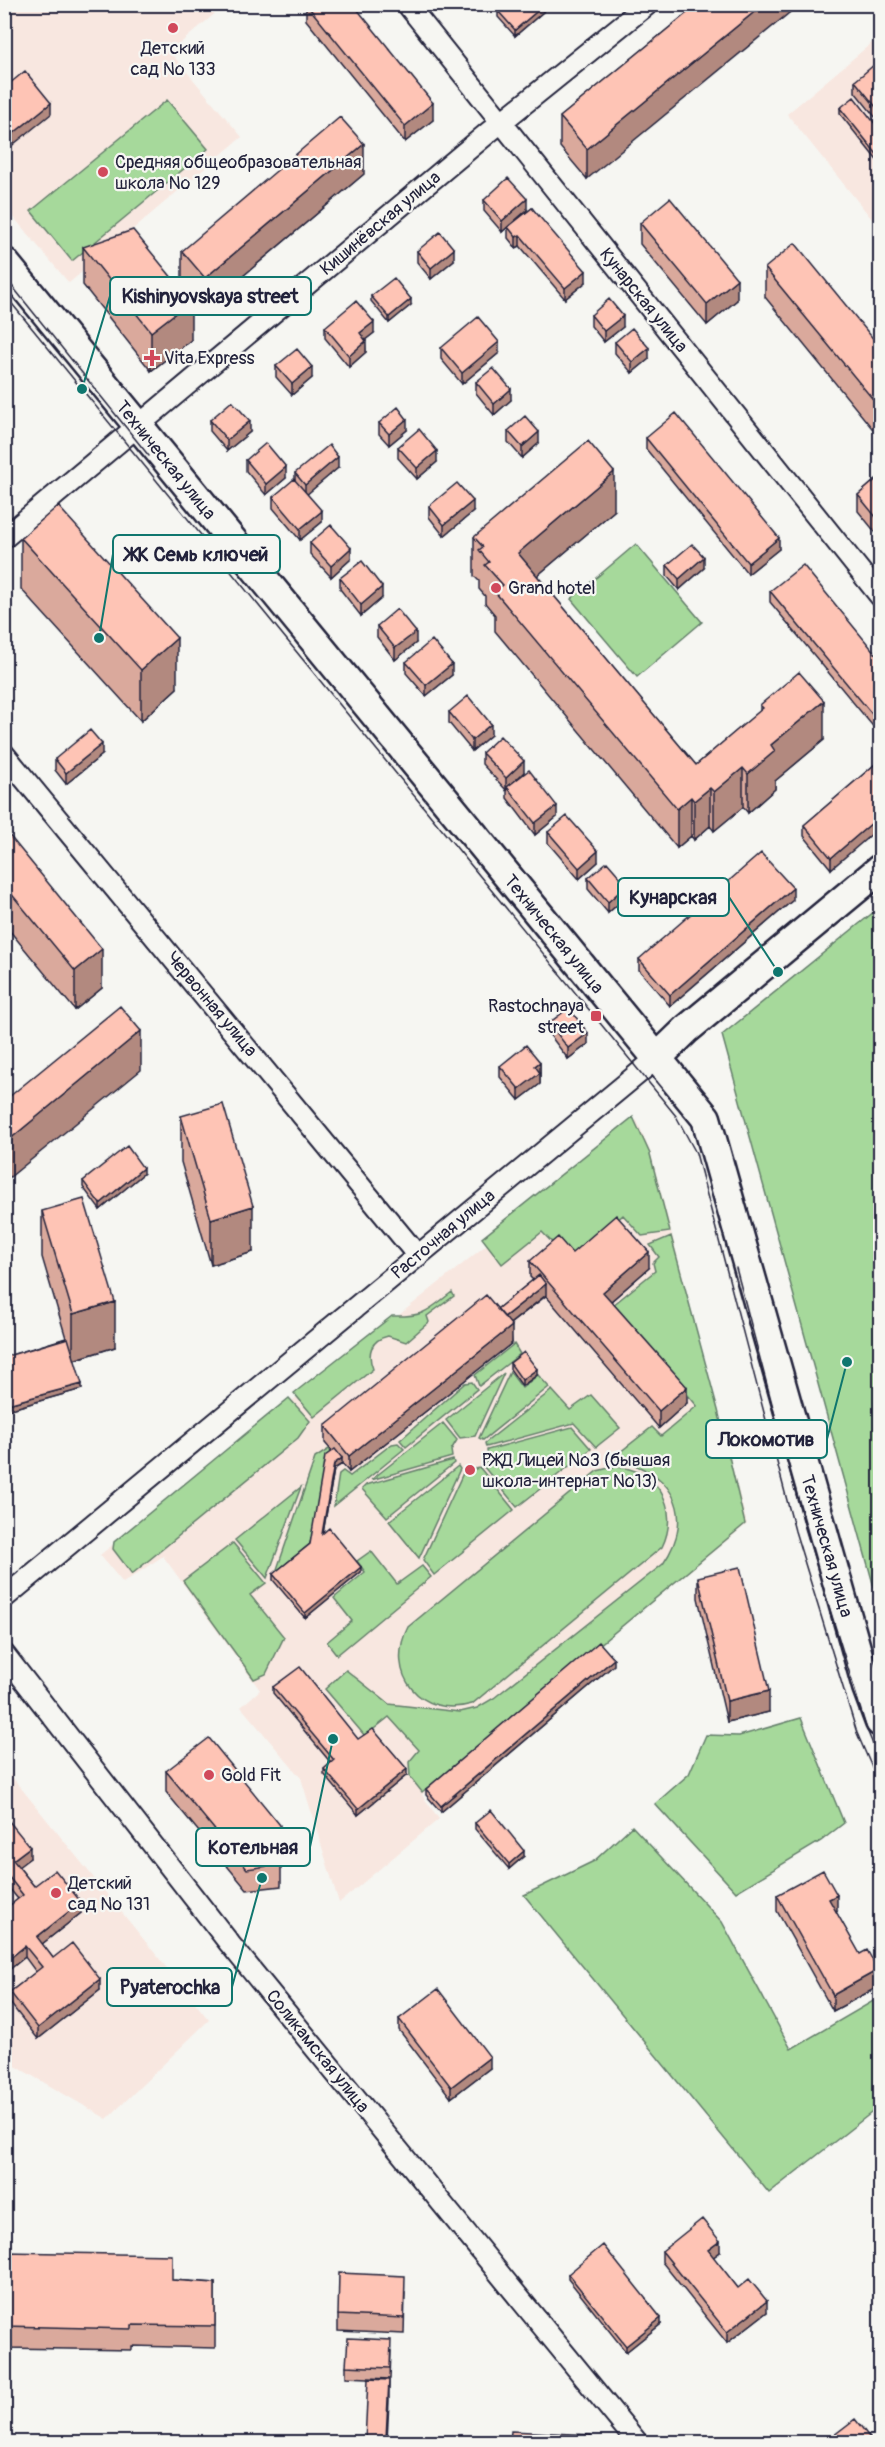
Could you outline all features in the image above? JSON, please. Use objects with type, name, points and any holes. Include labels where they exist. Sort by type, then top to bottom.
[{"type":"street","name":"Кунарская улица","points":[[407,4],[880,596]]},
{"type":"street","name":"Кишинёвская улица","points":[[4,538],[502,122],[648,4]]},
{"type":"street","name":"Техническая улица","points":[[4,262],[706,1118],[864,1676],[880,1722]]},
{"type":"street","name":"Червонная улица","points":[[4,754],[418,1256]]},
{"type":"street","name":"Расточная улица","points":[[4,1598],[657,1058],[687,1029],[880,869]]},
{"type":"street","name":"Соликамская улица","points":[[4,1654],[230,1944],[637,2442]]},
{"type":"shaded area","name":"Средняя общеобразовательная школа № 129","points":[[4,5],[225,5],[170,52],[242,137],[69,283],[5,207]]},
{"type":"shaded area","points":[[880,36],[880,229],[787,114]]},
{"type":"shaded area","name":"РЖД Лицей №3 (бывшая школа-интернат №13)","points":[[637,1120],[651,1154],[747,1524],[451,1767],[422,1795],[439,1819],[339,1903],[301,1778],[241,1707],[260,1690],[163,1556],[123,1583],[100,1555],[480,1250]]},
{"type":"shaded area","name":"Детский сад № 131","points":[[4,1767],[209,2020],[107,2119],[5,2060]]},
{"type":"green space","points":[[167,100],[208,149],[72,261],[31,211]]},
{"type":"green space","points":[[636,544],[702,622],[637,677],[571,599]]},
{"type":"green space","points":[[880,907],[880,1609],[722,1035]]},
{"type":"green space","points":[[633,1117],[650,1154],[670,1232],[642,1236],[623,1215],[571,1262],[542,1232],[502,1264],[482,1238]]},
{"type":"green space","points":[[671,1236],[718,1410],[745,1524],[422,1792],[410,1777],[409,1762],[419,1750],[389,1717],[365,1736],[325,1689],[346,1670],[389,1704],[460,1712],[477,1708],[494,1698],[663,1564],[673,1545],[678,1527],[678,1510],[672,1495],[662,1482],[648,1471],[631,1464],[610,1460],[652,1427],[661,1436],[697,1406],[663,1365],[607,1310],[655,1271],[653,1263],[659,1257],[650,1245]]},
{"type":"green space","points":[[452,1292],[454,1296],[427,1316],[429,1322],[406,1342],[388,1336],[377,1341],[370,1353],[373,1369],[314,1417],[294,1393],[392,1316],[425,1312]]},
{"type":"green space","points":[[514,1344],[520,1354],[479,1386],[475,1375]]},
{"type":"green space","points":[[510,1372],[522,1388],[538,1375],[549,1387],[483,1440],[479,1438]]},
{"type":"green space","points":[[504,1373],[475,1436],[460,1438],[446,1420]]},
{"type":"green space","points":[[472,1382],[477,1389],[406,1447],[400,1440],[465,1383]]},
{"type":"green space","points":[[552,1390],[570,1410],[591,1395],[620,1428],[596,1447],[574,1423],[486,1447],[485,1443]]},
{"type":"green space","points":[[289,1398],[310,1421],[298,1438],[132,1574],[113,1549],[114,1542]]},
{"type":"green space","points":[[443,1423],[457,1440],[451,1450],[452,1457],[371,1480]]},
{"type":"green space","points":[[572,1427],[591,1449],[517,1507],[483,1466],[488,1460],[487,1450]]},
{"type":"green space","points":[[398,1443],[404,1449],[334,1506],[339,1474],[343,1471],[350,1476],[392,1444]]},
{"type":"green space","points":[[329,1449],[333,1454],[310,1549],[274,1578],[315,1458]]},
{"type":"green space","points":[[453,1460],[454,1463],[387,1517],[362,1489],[366,1485]]},
{"type":"green space","points":[[458,1466],[460,1469],[419,1558],[389,1521]]},
{"type":"green space","points":[[613,1467],[629,1469],[642,1474],[661,1492],[669,1518],[662,1547],[472,1704],[454,1707],[437,1705],[423,1699],[412,1689],[404,1676],[401,1661],[402,1644],[408,1627],[597,1471]]},
{"type":"green space","points":[[480,1468],[514,1510],[434,1575],[423,1560],[464,1471]]},
{"type":"green space","points":[[301,1487],[267,1578],[235,1540]]},
{"type":"green space","points":[[233,1543],[266,1583],[250,1595],[284,1637],[266,1674],[254,1679],[183,1581]]},
{"type":"green space","points":[[371,1551],[397,1584],[422,1566],[431,1577],[337,1655],[327,1642],[352,1621],[334,1598],[365,1572],[357,1561]]},
{"type":"green space","points":[[801,1718],[844,1823],[821,1841],[736,1892],[655,1804],[689,1774],[706,1735],[739,1736]]},
{"type":"green space","points":[[632,1826],[722,1922],[791,2049],[880,1997],[880,2106],[769,2193],[524,1895],[594,1861]]},
{"type":"building","points":[[306,4],[353,4],[433,103],[405,126]]},
{"type":"building","points":[[506,4],[542,4],[543,6],[515,30],[498,11]]},
{"type":"building","points":[[698,4],[764,4],[587,149],[560,117]]},
{"type":"building","points":[[875,64],[880,71],[880,112],[855,81]]},
{"type":"building","points":[[25,71],[51,103],[4,141],[4,88]]},
{"type":"building","points":[[854,97],[880,130],[880,158],[840,108]]},
{"type":"building","points":[[340,117],[364,144],[205,278],[182,251]]},
{"type":"building","points":[[508,178],[527,199],[502,221],[484,200]]},
{"type":"building","points":[[670,198],[737,279],[707,304],[640,223]]},
{"type":"building","points":[[532,208],[586,271],[565,288],[520,235],[516,237],[508,227]]},
{"type":"building","points":[[133,230],[191,301],[151,332],[83,247]]},
{"type":"building","points":[[440,232],[454,249],[431,268],[417,251]]},
{"type":"building","points":[[795,243],[880,347],[880,408],[765,268]]},
{"type":"building","points":[[394,278],[411,299],[389,317],[371,296]]},
{"type":"building","points":[[609,299],[623,316],[604,331],[591,315]]},
{"type":"building","points":[[356,301],[374,322],[360,333],[366,341],[349,356],[325,327]]},
{"type":"building","points":[[478,317],[499,342],[462,373],[441,348]]},
{"type":"building","points":[[632,328],[649,348],[632,362],[615,342]]},
{"type":"building","points":[[297,349],[312,367],[292,384],[276,366]]},
{"type":"building","points":[[493,368],[511,389],[494,404],[476,382]]},
{"type":"building","points":[[232,401],[250,421],[227,440],[210,420]]},
{"type":"building","points":[[398,407],[407,419],[389,434],[379,423]]},
{"type":"building","points":[[676,413],[779,538],[748,563],[646,438]]},
{"type":"building","points":[[525,416],[539,432],[522,447],[508,431]]},
{"type":"building","points":[[419,429],[437,451],[417,468],[398,447]]},
{"type":"building","points":[[588,441],[614,472],[518,553],[696,765],[763,708],[760,705],[799,672],[824,701],[771,745],[775,751],[748,774],[743,768],[714,792],[710,788],[694,801],[691,797],[677,809],[495,592],[503,585],[485,565],[489,562],[479,550],[483,547],[474,537]]},
{"type":"building","points":[[266,443],[286,467],[266,484],[246,460]]},
{"type":"building","points":[[329,445],[338,457],[305,485],[295,473]]},
{"type":"building","points":[[880,476],[880,522],[858,495]]},
{"type":"building","points":[[294,479],[322,511],[300,529],[273,497]]},
{"type":"building","points":[[457,483],[473,501],[444,525],[429,506]]},
{"type":"building","points":[[58,506],[177,638],[141,670],[21,538]]},
{"type":"building","points":[[331,525],[351,548],[331,566],[310,543]]},
{"type":"building","points":[[692,544],[704,557],[679,579],[667,565]]},
{"type":"building","points":[[362,561],[382,587],[361,605],[340,578]]},
{"type":"building","points":[[803,565],[880,659],[880,715],[876,719],[770,591]]},
{"type":"building","points":[[397,609],[416,632],[395,648],[377,626]]},
{"type":"building","points":[[432,640],[452,664],[426,685],[406,662]]},
{"type":"building","points":[[468,696],[491,724],[472,740],[449,712]]},
{"type":"building","points":[[90,730],[102,744],[66,773],[55,759]]},
{"type":"building","points":[[500,736],[524,761],[506,778],[482,753]]},
{"type":"building","points":[[880,760],[880,816],[831,858],[804,825]]},
{"type":"building","points":[[529,770],[557,806],[535,823],[507,787]]},
{"type":"building","points":[[567,816],[598,851],[579,868],[548,832]]},
{"type":"building","points":[[4,829],[102,949],[75,971],[4,885]]},
{"type":"building","points":[[761,853],[793,888],[670,995],[639,959]]},
{"type":"building","points":[[607,862],[627,885],[608,902],[588,878]]},
{"type":"building","points":[[120,1006],[141,1031],[4,1144],[4,1101]]},
{"type":"building","points":[[569,1008],[588,1033],[568,1048],[549,1023]]},
{"type":"building","points":[[526,1045],[540,1062],[535,1066],[540,1073],[519,1089],[500,1066]]},
{"type":"building","points":[[223,1104],[253,1206],[211,1219],[181,1116]]},
{"type":"building","points":[[127,1146],[143,1168],[100,1204],[83,1181]]},
{"type":"building","points":[[84,1199],[115,1302],[73,1314],[42,1211]]},
{"type":"building","points":[[616,1215],[649,1252],[603,1292],[687,1387],[659,1411],[530,1261],[558,1237],[572,1253]]},
{"type":"building","points":[[539,1275],[546,1284],[504,1317],[497,1309]]},
{"type":"building","points":[[486,1295],[512,1326],[349,1456],[325,1426]]},
{"type":"building","points":[[68,1338],[82,1384],[4,1405],[4,1357]]},
{"type":"building","points":[[524,1352],[537,1369],[522,1380],[510,1363]]},
{"type":"building","points":[[335,1449],[342,1458],[334,1464],[322,1534],[329,1528],[361,1567],[305,1613],[273,1574],[310,1544],[325,1456]]},
{"type":"building","points":[[740,1567],[769,1691],[727,1701],[698,1577]]},
{"type":"building","points":[[599,1642],[614,1659],[441,1806],[426,1789]]},
{"type":"building","points":[[300,1667],[358,1739],[373,1729],[407,1769],[358,1809],[324,1769],[334,1760],[273,1687]]},
{"type":"building","points":[[209,1738],[280,1825],[281,1864],[247,1869],[166,1771]]},
{"type":"building","points":[[491,1810],[524,1851],[509,1864],[475,1823]]},
{"type":"building","points":[[4,1815],[30,1847],[13,1860],[34,1886],[55,1870],[81,1902],[37,1937],[53,1958],[72,1943],[100,1979],[38,2028],[10,1992],[42,1967],[25,1946],[4,1963],[4,1910],[23,1895],[4,1871]]},
{"type":"building","points":[[823,1870],[837,1895],[829,1899],[860,1954],[867,1950],[878,1970],[833,1995],[777,1895]]},
{"type":"building","points":[[438,1989],[490,2057],[451,2087],[399,2019]]},
{"type":"building","points":[[702,2219],[720,2241],[708,2250],[738,2288],[749,2279],[767,2301],[727,2332],[662,2251]]},
{"type":"building","points":[[603,2245],[661,2318],[626,2346],[568,2274]]},
{"type":"building","points":[[4,2252],[172,2255],[172,2280],[215,2283],[215,2326],[132,2325],[132,2329],[4,2326]]},
{"type":"building","points":[[339,2273],[405,2276],[404,2318],[338,2315]]},
{"type":"building","points":[[348,2338],[391,2340],[390,2368],[346,2366]]},
{"type":"building","points":[[4,2363],[9,2363],[10,2417],[4,2417]]},
{"type":"building","points":[[368,2379],[389,2380],[386,2438],[463,2442],[365,2442]]},
{"type":"building","points":[[855,2419],[873,2442],[825,2442]]},
{"type":"building","points":[[511,2431],[591,2435],[590,2442],[510,2442]]},
{"type":"tram line","points":[[4,276],[149,456]]},
{"type":"tram line","points":[[4,294],[676,1116],[696,1153],[795,1531],[857,1733],[880,1786]]},
{"type":"tram line","points":[[736,1268],[805,1528],[867,1730],[880,1761]]},
{"type":"place","name":"Детский сад № 133","points":[[173,28]]},
{"type":"place","name":"Средняя общеобразовательная школа № 129","points":[[103,172]]},
{"type":"place","name":"Vita Express","points":[[152,358]]},
{"type":"place","name":"Kishinyovskaya street","points":[[82,389]]},
{"type":"place","name":"Grand hotel","points":[[496,588]]},
{"type":"place","name":"ЖК Семь ключей","points":[[99,638]]},
{"type":"place","name":"Кунарская","points":[[778,972]]},
{"type":"place","name":"Rastochnaya street","points":[[596,1016]]},
{"type":"place","name":"Локомотив","points":[[847,1362]]},
{"type":"place","name":"РЖД Лицей №3 (бывшая школа-интернат №13)","points":[[470,1470]]},
{"type":"place","name":"Котельная","points":[[333,1739]]},
{"type":"place","name":"Gold Fit","points":[[209,1775]]},
{"type":"place","name":"Pyaterochka","points":[[262,1878]]},
{"type":"place","name":"Детский сад № 131","points":[[56,1893]]}]
